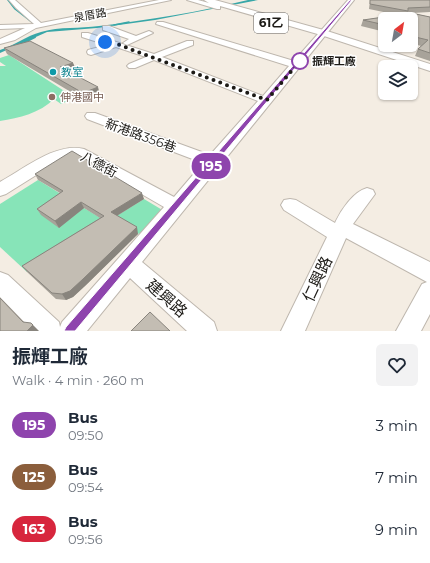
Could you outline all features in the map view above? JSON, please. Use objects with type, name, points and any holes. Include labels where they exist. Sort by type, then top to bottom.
[{"type":"main road","name":"61乙","points":[[190,0],[223,7],[322,35],[430,68]]},
{"type":"main road","name":"61乙","points":[[207,0],[223,7]]},
{"type":"main road","name":"61乙","points":[[322,35],[385,60]]},
{"type":"main road","points":[[418,73],[430,77]]},
{"type":"street","points":[[12,0],[18,7],[36,20],[38,24],[36,26]]},
{"type":"street","name":"泉厝路","points":[[36,26],[168,0]]},
{"type":"street","points":[[71,331],[351,0]]},
{"type":"street","points":[[160,24],[296,65]]},
{"type":"street","points":[[0,27],[36,26]]},
{"type":"street","points":[[0,42],[12,38],[36,26]]},
{"type":"street","points":[[106,28],[136,39]]},
{"type":"street","points":[[91,52],[119,45],[149,33]]},
{"type":"street","points":[[85,35],[119,45],[267,100]]},
{"type":"street","points":[[132,66],[190,44]]},
{"type":"street","name":"新港路356巷","points":[[91,116],[214,162]]},
{"type":"street","name":"八德街","points":[[0,190],[60,154],[74,151],[79,152],[176,206]]},
{"type":"street","name":"仁興路","points":[[293,331],[347,216],[367,194]]},
{"type":"street","points":[[290,205],[430,273]]},
{"type":"street","name":"建興路","points":[[129,264],[205,331]]},
{"type":"street","points":[[0,282],[50,331]]},
{"type":"street","points":[[408,331],[430,291]]},
{"type":"green space","points":[[9,55],[75,98],[61,104],[54,99],[36,111],[0,121],[0,66],[6,66],[0,62],[0,58]]},
{"type":"green space","points":[[38,180],[107,222],[27,272],[0,247],[0,204]]},
{"type":"green space","points":[[144,199],[164,211],[139,234],[113,218]]},
{"type":"water","points":[[248,0],[258,0],[155,20],[97,28],[47,32],[0,53],[0,50],[30,36],[48,30],[92,27],[155,18],[193,12]]},
{"type":"building","points":[[370,0],[430,0],[430,7],[408,8],[408,11],[370,4]]},
{"type":"building","points":[[418,14],[430,17],[430,53],[418,49],[428,40],[418,38]]},
{"type":"building","points":[[378,18],[378,23],[363,20]]},
{"type":"building","points":[[30,41],[73,63],[60,67],[98,87],[83,93],[4,48]]},
{"type":"building","points":[[72,151],[142,193],[111,212],[137,227],[70,291],[62,294],[52,293],[22,266],[104,216],[81,202],[55,221],[37,209],[63,191],[35,174]]},
{"type":"building","points":[[0,298],[23,322],[31,323],[33,325],[27,331],[0,331]]},
{"type":"building","points":[[150,312],[170,331],[131,331]]},
{"type":"waterway","points":[[8,0],[15,9],[33,23]]},
{"type":"waterway","points":[[114,25],[129,22]]},
{"type":"waterway","points":[[21,44],[35,37]]},
{"type":"bus line","name":"195","points":[[71,331],[351,0]]},
{"type":"place","name":"振輝工廠","points":[[300,61]]},
{"type":"place","name":"教室","points":[[53,72]]},
{"type":"place","name":"伸港國中","points":[[52,97]]},
{"type":"route","points":[[105,42],[117,44],[267,100],[300,61]]}]
